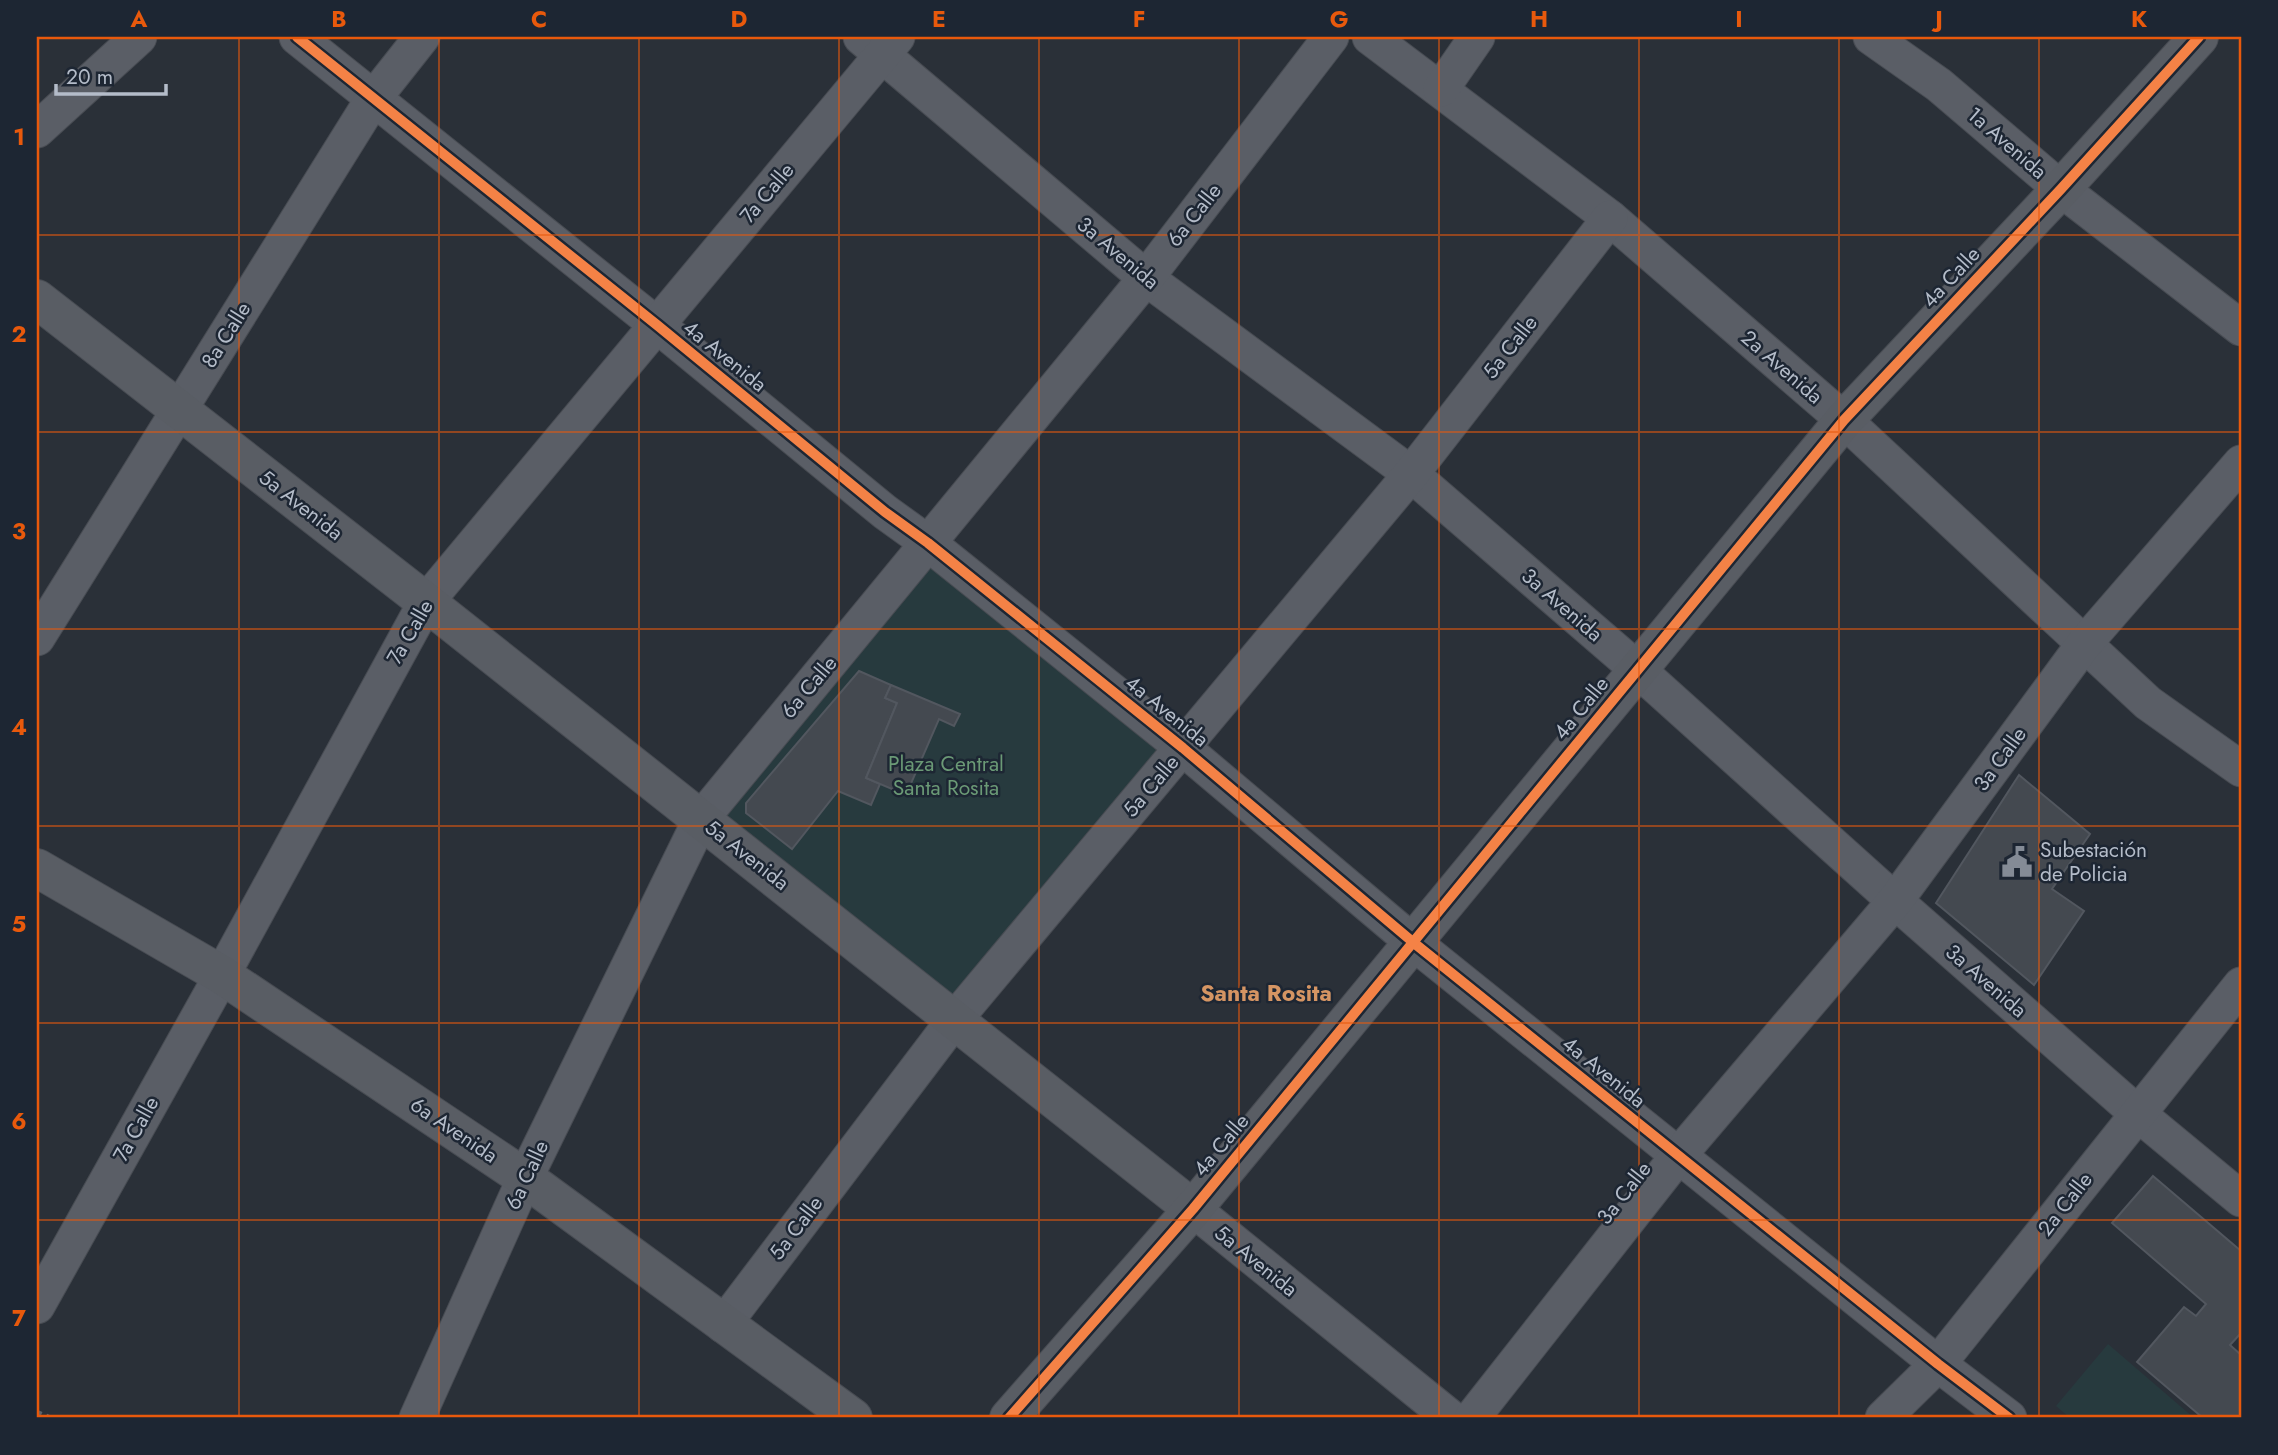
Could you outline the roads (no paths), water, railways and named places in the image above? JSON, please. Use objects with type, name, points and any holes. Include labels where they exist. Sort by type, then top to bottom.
[{"type":"street","points":[[37,130],[139,37]]},
{"type":"street","name":"4a Avenida","points":[[297,37],[657,325],[885,512],[928,543],[1183,748],[1414,943],[1678,1156],[2009,1418]]},
{"type":"street","name":"8a Calle","points":[[37,638],[373,99],[422,37]]},
{"type":"street","name":"6a Calle","points":[[417,1418],[525,1178],[701,819],[1146,278],[1331,37]]},
{"type":"street","name":"2a Avenida","points":[[1370,37],[1610,218],[1844,420],[2148,703],[2241,769]]},
{"type":"street","points":[[1441,89],[1477,37]]},
{"type":"street","name":"1a Avenida","points":[[1871,37],[1939,85],[2061,189],[2241,328]]},
{"type":"street","name":"4a Calle","points":[[1009,1418],[1193,1209],[1844,420],[2061,189],[2199,37]]},
{"type":"street","name":"3a Avenida","points":[[881,43],[1146,278],[1411,474],[1637,669],[1895,901],[2137,1113],[2241,1199]]},
{"type":"street","name":"7a Calle","points":[[37,1306],[426,602],[657,325],[881,43]]},
{"type":"street","name":"5a Calle","points":[[723,1325],[955,1020],[1411,474],[1610,218]]},
{"type":"street","name":"5a Avenida","points":[[37,299],[955,1020],[1451,1418]]},
{"type":"street","name":"3a Calle","points":[[1472,1418],[1678,1156],[1895,901],[2084,644],[2241,463]]},
{"type":"street","name":"6a Avenida","points":[[37,868],[222,975],[525,1178],[853,1418]]},
{"type":"street","name":"2a Calle","points":[[1883,1418],[1938,1364],[2241,985]]},
{"type":"place","name":"Subestación de Policia","points":[[2017,862]]},
{"type":"district","name":"Santa Rosita","points":[[1266,993]]},
{"type":"park label","name":"Plaza Central Santa Rosita","points":[[946,776]]}]
